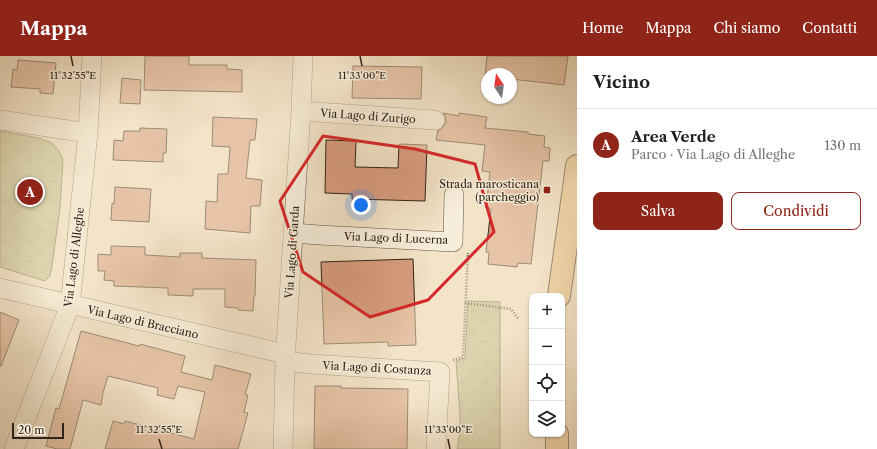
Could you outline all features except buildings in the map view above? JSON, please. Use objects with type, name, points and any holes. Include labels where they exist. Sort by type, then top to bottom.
[{"type":"main road","points":[[559,293],[577,166]]},
{"type":"main road","points":[[557,437],[557,449]]},
{"type":"street","name":"Via Lago di Alleghe","points":[[14,449],[70,305],[88,133],[92,56]]},
{"type":"street","name":"Via Lago di Garda","points":[[283,449],[285,357],[294,233],[303,56]]},
{"type":"street","name":"Via Lago di Zurigo","points":[[301,111],[435,120]]},
{"type":"street","points":[[0,120],[88,133]]},
{"type":"street","name":"Via Lago di Lucerna","points":[[294,233],[453,242],[454,195]]},
{"type":"street","name":"Via Lago di Bracciano","points":[[0,288],[285,357]]},
{"type":"street","name":"Via Lago di Costanza","points":[[285,357],[310,364],[440,372],[436,449]]},
{"type":"path","points":[[449,360],[463,358],[468,250],[453,242]]},
{"type":"path","points":[[466,303],[511,309],[519,320]]},
{"type":"highlighted area","points":[[323,136],[415,149],[475,164],[494,232],[428,300],[370,317],[303,272],[280,201]]},
{"type":"green space","points":[[0,131],[38,138],[52,143],[59,151],[63,160],[60,208],[52,266],[50,276],[45,281],[0,267]]},
{"type":"green space","points":[[468,301],[500,302],[500,449],[457,449],[460,432],[460,413],[456,361],[465,358]]},
{"type":"place","name":"Strada marosticana (parcheggio)","points":[[547,190]]},
{"type":"place","name":"Area Verde","points":[[30,192]]}]
